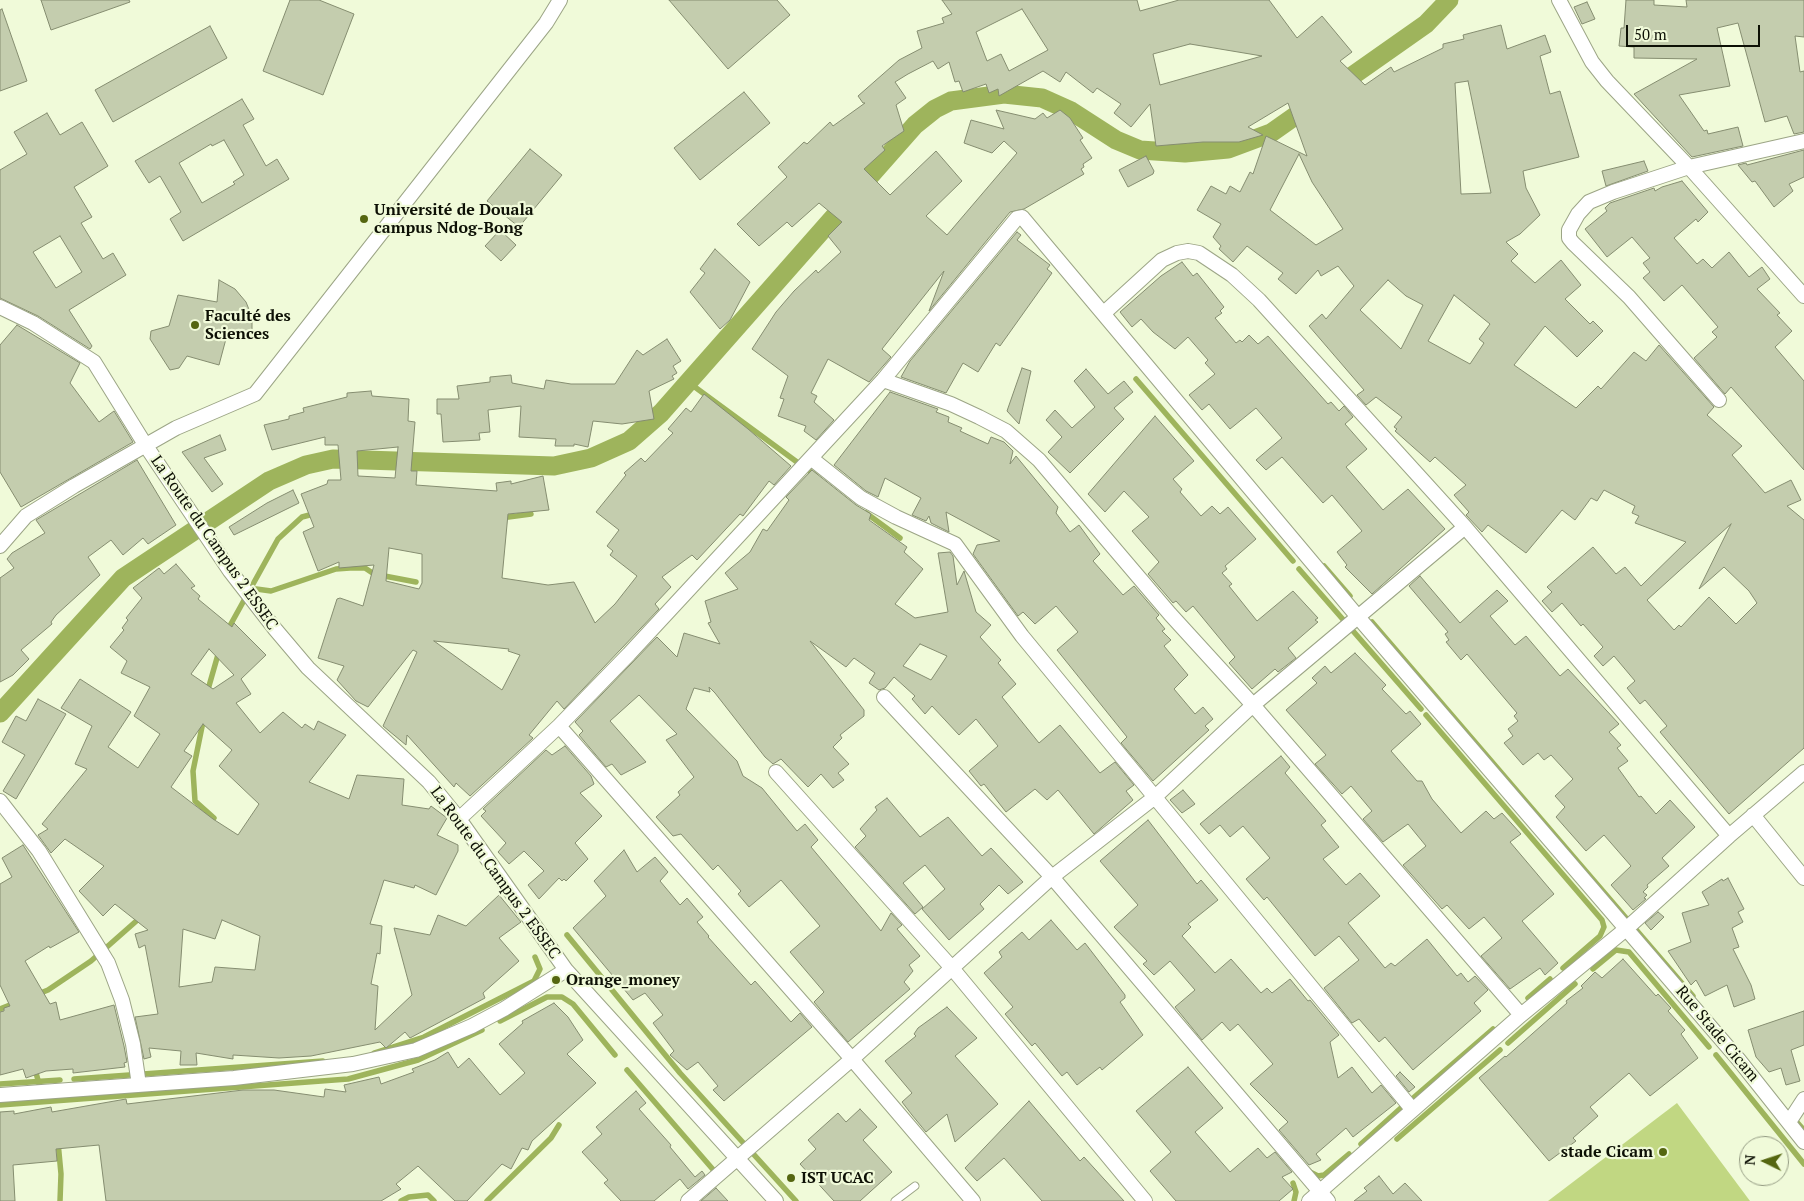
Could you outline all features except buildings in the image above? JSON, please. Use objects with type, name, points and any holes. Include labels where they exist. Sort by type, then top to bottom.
[{"type":"street","points":[[0,546],[26,516],[74,486],[176,428],[254,394],[540,31],[560,0]]},
{"type":"street","points":[[1559,0],[1592,62],[1804,296]]},
{"type":"street","points":[[1719,400],[1629,297],[1569,238],[1569,230],[1578,214],[1589,202],[1689,167],[1804,141]]},
{"type":"street","name":"Rue Stade Cicam","points":[[883,380],[1019,217],[1025,218],[1358,617],[1740,1060],[1804,1142]]},
{"type":"street","points":[[1104,313],[1162,260],[1177,252],[1199,253],[1232,275],[1259,300],[1465,527],[1729,836]]},
{"type":"street","name":"La Route du Campus 2 ESSEC","points":[[0,307],[33,323],[94,362],[146,446],[230,571],[275,629],[308,668],[429,782],[459,819],[566,970],[776,1201]]},
{"type":"street","points":[[459,819],[559,726],[629,654],[812,459],[883,380],[951,404],[979,417],[1006,431],[1039,460],[1170,614],[1253,705],[1521,1015]]},
{"type":"street","points":[[812,459],[861,498],[896,517],[955,544],[1022,636],[1412,1109]]},
{"type":"street","points":[[688,1201],[852,1059],[1052,877],[1155,797],[1253,705],[1465,527]]},
{"type":"street","points":[[884,697],[1052,877],[1324,1196]]},
{"type":"street","points":[[559,726],[852,1059],[973,1201]]},
{"type":"street","points":[[776,772],[952,968],[1145,1201]]},
{"type":"street","points":[[1309,1201],[1324,1196],[1412,1109],[1521,1015],[1626,929],[1729,836],[1804,772]]},
{"type":"street","points":[[0,801],[39,851],[108,963],[122,1000],[133,1044],[139,1085]]},
{"type":"street","points":[[1753,815],[1804,878]]},
{"type":"street","points":[[0,1095],[234,1078],[353,1064],[416,1050],[504,1009],[566,970]]},
{"type":"street","points":[[1789,1122],[1804,1099]]},
{"type":"lane","points":[[895,1201],[914,1186]]},
{"type":"green space","name":"stade Cicam","points":[[1677,1103],[1750,1201],[1548,1201]]},
{"type":"waterway","points":[[0,713],[123,578],[269,481],[306,465],[333,459],[554,466],[591,458],[629,441],[661,413],[915,125],[935,109],[951,101],[1004,94],[1042,98],[1071,111],[1116,140],[1140,150],[1185,153],[1228,149],[1271,133],[1426,24],[1449,0]]},
{"type":"waterway","points":[[1136,379],[1293,561]]},
{"type":"waterway","points":[[688,382],[816,476]]},
{"type":"waterway","points":[[227,631],[278,539],[302,517],[317,513]]},
{"type":"waterway","points":[[866,513],[900,538]]},
{"type":"waterway","points":[[501,518],[531,514]]},
{"type":"waterway","points":[[1324,566],[1350,596]]},
{"type":"waterway","points":[[249,588],[271,591],[336,569],[350,568],[365,568],[374,574],[416,582]]},
{"type":"waterway","points":[[1299,569],[1421,709]]},
{"type":"waterway","points":[[1372,622],[1693,996]]},
{"type":"waterway","points":[[207,693],[219,651]]},
{"type":"waterway","points":[[1426,715],[1602,920],[1604,927],[1600,936],[1563,968]]},
{"type":"waterway","points":[[204,717],[193,771],[195,801],[214,818],[209,825]]},
{"type":"waterway","points":[[38,994],[48,990],[91,961],[142,916]]},
{"type":"waterway","points":[[567,935],[680,1073],[796,1201]]},
{"type":"waterway","points":[[1593,969],[1616,950],[1629,952],[1709,1047]]},
{"type":"waterway","points":[[374,1053],[424,1037],[534,981],[540,969],[535,957]]},
{"type":"waterway","points":[[1528,998],[1550,979]]},
{"type":"waterway","points":[[1508,1043],[1575,984]]},
{"type":"waterway","points":[[500,1021],[547,997],[562,997],[573,1004],[615,1055]]},
{"type":"waterway","points":[[0,1009],[15,1003]]},
{"type":"waterway","points":[[1412,1099],[1493,1029]]},
{"type":"waterway","points":[[0,1105],[348,1079],[418,1060],[482,1030]]},
{"type":"waterway","points":[[1397,1139],[1500,1050]]},
{"type":"waterway","points":[[1716,1055],[1804,1164]]},
{"type":"waterway","points":[[74,1079],[323,1061]]},
{"type":"waterway","points":[[35,1069],[39,1084]]},
{"type":"waterway","points":[[627,1070],[716,1173]]},
{"type":"waterway","points":[[0,1084],[60,1080]]},
{"type":"waterway","points":[[1361,1144],[1402,1107]]},
{"type":"waterway","points":[[1795,1120],[1804,1130]]},
{"type":"waterway","points":[[487,1201],[551,1138],[559,1125]]},
{"type":"waterway","points":[[58,1142],[61,1174],[60,1201]]},
{"type":"waterway","points":[[1310,1172],[1318,1176],[1324,1175],[1349,1154]]},
{"type":"waterway","points":[[1293,1183],[1296,1192],[1294,1201]]},
{"type":"waterway","points":[[401,1201],[409,1197],[428,1195],[434,1201]]},
{"type":"place","name":"Université de Douala campus Ndog-Bong","points":[[364,219]]},
{"type":"place","name":"Faculté des Sciences","points":[[195,325]]},
{"type":"place","name":"Orange_money","points":[[556,980]]},
{"type":"place","name":"stade Cicam","points":[[1663,1152]]},
{"type":"place","name":"IST UCAC","points":[[791,1178]]}]
